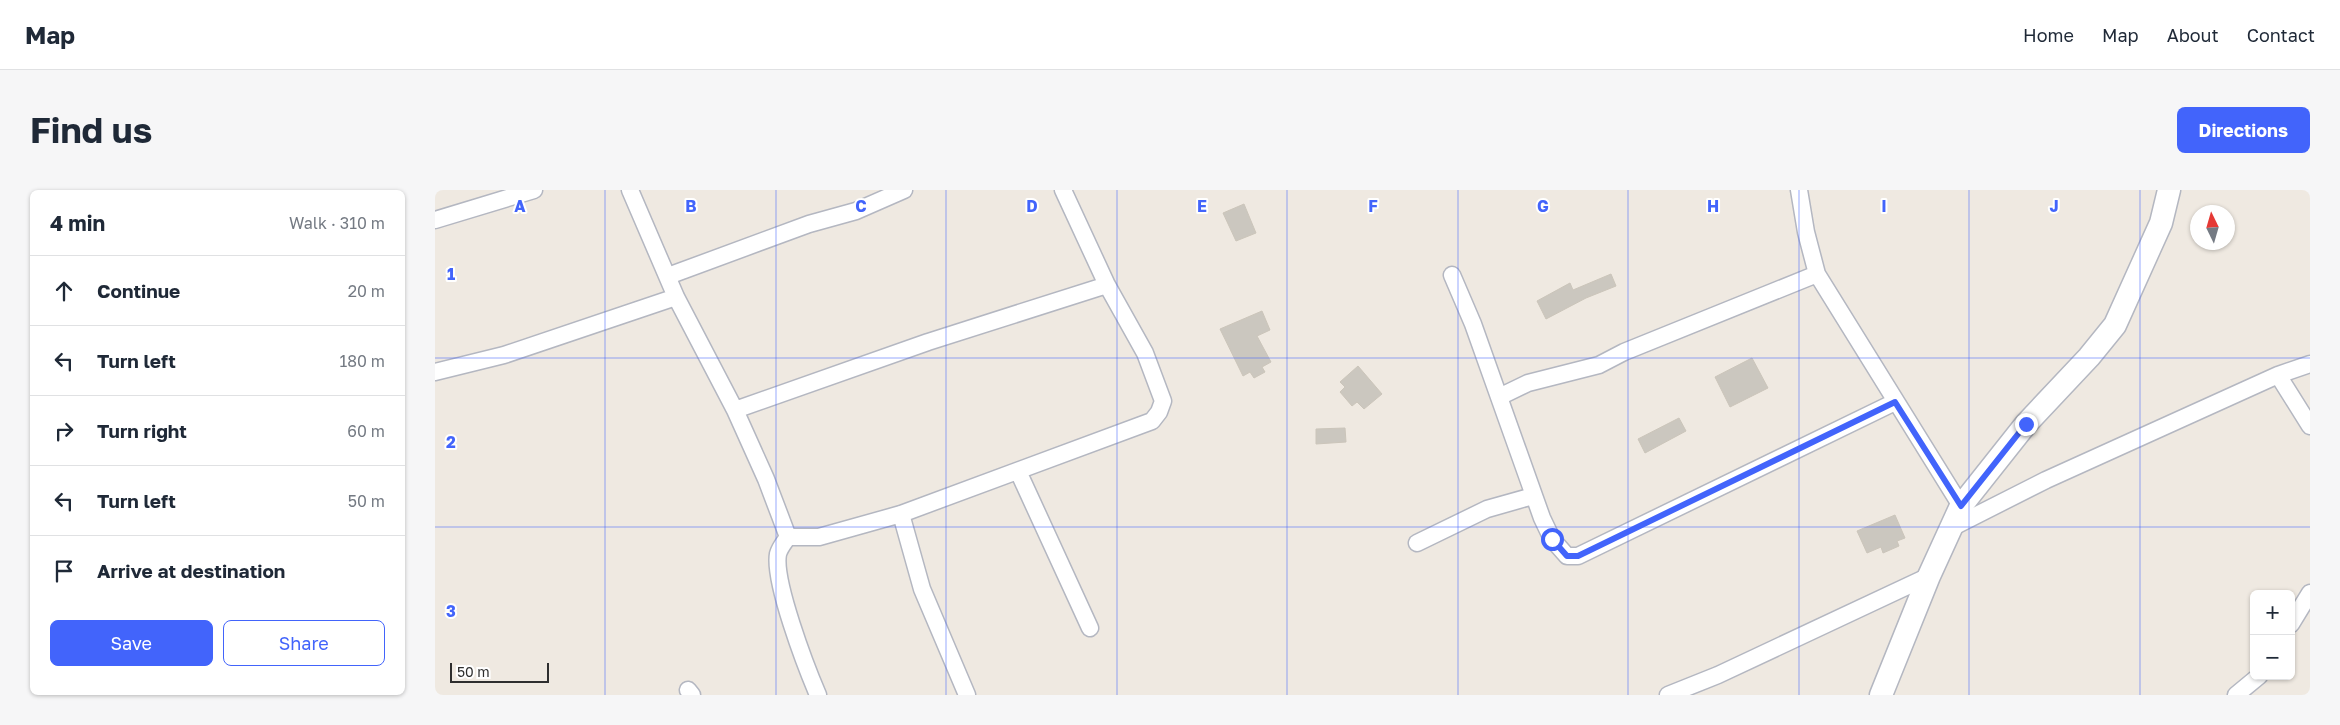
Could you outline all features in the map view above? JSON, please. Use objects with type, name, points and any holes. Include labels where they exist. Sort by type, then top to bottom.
[{"type":"street","points":[[435,220],[534,190]]},
{"type":"street","points":[[630,190],[676,297],[735,410],[766,479],[788,537]]},
{"type":"street","points":[[668,276],[809,224],[856,211],[904,190]]},
{"type":"street","points":[[788,537],[819,536],[901,514],[1152,421],[1159,412],[1163,401],[1145,353],[1107,285],[1063,190]]},
{"type":"street","points":[[1799,190],[1806,232],[1817,274],[1961,506]]},
{"type":"street","points":[[1881,695],[1929,576],[1961,506],[2026,424],[2089,357],[2115,325],[2161,223],[2169,190]]},
{"type":"street","points":[[1499,397],[1528,383],[1599,365],[1624,352],[1817,274]]},
{"type":"street","points":[[1453,275],[1473,324],[1533,496],[1552,539],[1567,556],[1578,556],[1895,402]]},
{"type":"street","points":[[735,410],[928,342],[1107,285]]},
{"type":"street","points":[[435,372],[504,355],[676,297]]},
{"type":"street","points":[[1953,527],[2046,480],[2278,375],[2310,364]]},
{"type":"street","points":[[2278,375],[2310,426]]},
{"type":"street","points":[[1018,470],[1090,628]]},
{"type":"street","points":[[1417,543],[1487,509],[1533,496]]},
{"type":"street","points":[[901,514],[922,589],[967,695]]},
{"type":"street","points":[[788,537],[780,548],[778,555],[781,584],[809,674],[818,695]]},
{"type":"street","points":[[1668,695],[1718,674],[1929,576]]},
{"type":"street","points":[[2295,617],[2310,593]]},
{"type":"street","points":[[2236,695],[2254,680]]},
{"type":"building","points":[[1244,204],[1256,233],[1236,241],[1223,213]]},
{"type":"building","points":[[1611,274],[1616,286],[1586,298],[1546,319],[1537,301],[1570,283],[1573,290]]},
{"type":"building","points":[[1262,311],[1270,330],[1257,336],[1271,362],[1262,367],[1265,372],[1254,378],[1250,372],[1243,376],[1220,329]]},
{"type":"building","points":[[1752,358],[1768,388],[1730,407],[1715,377]]},
{"type":"building","points":[[1358,366],[1382,394],[1364,409],[1357,402],[1352,406],[1340,392],[1345,387],[1340,382]]},
{"type":"building","points":[[1679,418],[1686,431],[1645,453],[1638,439]]},
{"type":"building","points":[[1345,428],[1346,442],[1316,444],[1316,429]]},
{"type":"building","points":[[1895,515],[1905,538],[1897,541],[1899,546],[1883,553],[1881,547],[1867,553],[1857,531]]},
{"type":"route","points":[[1552,539],[1567,556],[1578,556],[1895,402],[1961,506],[2026,424]]}]
